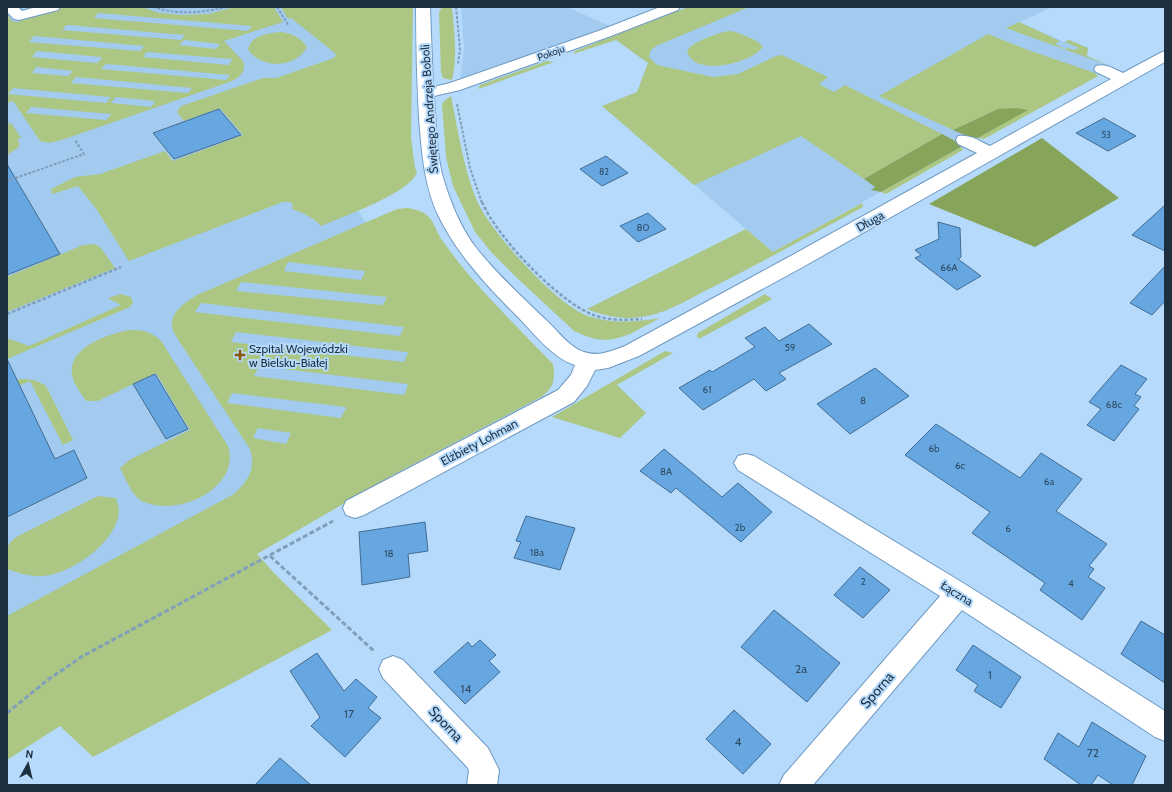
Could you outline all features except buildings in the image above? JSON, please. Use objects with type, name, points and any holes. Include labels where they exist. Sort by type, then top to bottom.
[{"type":"street","points":[[10,7],[19,16],[53,7]]},
{"type":"street","name":"Świętego Andrzeja Boboli","points":[[424,7],[424,57],[429,138],[435,182],[448,216],[470,253],[509,296],[578,358]]},
{"type":"street","name":"Pokoju","points":[[426,93],[454,87],[674,7]]},
{"type":"street","name":"Długa","points":[[578,358],[604,362],[614,360],[787,267],[1165,56]]},
{"type":"street","points":[[1102,69],[1123,79]]},
{"type":"street","points":[[964,140],[990,153]]},
{"type":"street","name":"Elżbiety Lohman","points":[[355,508],[566,396],[577,385],[583,376],[578,358]]},
{"type":"street","name":"Łączna","points":[[746,463],[959,594],[1165,727]]},
{"type":"street","name":"Sporna","points":[[794,785],[959,594]]},
{"type":"street","name":"Sporna","points":[[393,669],[478,758],[484,770],[482,785]]},
{"type":"path","points":[[153,7],[167,11],[180,12],[208,11],[226,7]]},
{"type":"path","points":[[277,7],[288,26]]},
{"type":"path","points":[[456,7],[460,49],[454,87],[475,183],[483,205],[500,232],[531,267],[565,298],[591,314],[613,319],[626,320],[647,318]]},
{"type":"path","points":[[7,181],[84,154],[75,140]]},
{"type":"path","points":[[7,314],[121,267]]},
{"type":"path","points":[[7,713],[49,679],[83,656],[270,556],[355,508]]},
{"type":"path","points":[[270,556],[393,669]]},
{"type":"shaded area","name":"Szpital Wojewódzki w Bielsku-Białej","points":[[7,7],[382,7],[356,208],[434,322],[511,388],[7,667]]},
{"type":"shaded area","points":[[461,7],[567,7],[610,26],[460,79],[464,48]]},
{"type":"shaded area","points":[[698,7],[1052,7],[1020,22],[1064,42],[1069,40],[1088,48],[1087,56],[1108,65],[978,138],[969,137],[958,144],[961,147],[773,252],[602,106],[637,92],[648,63],[616,40]]},
{"type":"green space","points":[[65,7],[142,7],[159,13],[182,15],[208,14],[235,7],[274,7],[283,22],[224,41],[243,61],[244,68],[238,78],[62,140],[49,143],[40,141],[13,101],[7,103],[7,14],[12,21],[17,22]],"holes":[[[98,13],[252,26],[248,31],[94,18]],[[67,25],[185,35],[181,40],[62,30]],[[34,36],[144,46],[140,51],[29,42]],[[184,40],[220,44],[216,49],[179,45]],[[37,51],[102,58],[97,63],[32,57]],[[147,52],[232,60],[229,65],[143,57]],[[106,64],[230,75],[226,80],[101,69]],[[36,67],[73,71],[68,76],[32,73]],[[76,77],[192,88],[188,93],[71,83]],[[13,88],[111,97],[106,103],[8,94]],[[116,97],[155,102],[151,107],[111,103]],[[31,107],[111,115],[106,120],[26,113]]]},
{"type":"green space","points":[[281,7],[413,7],[411,137],[417,173],[411,181],[389,196],[374,204],[321,226],[311,218],[292,209],[293,204],[283,202],[129,261],[97,210],[78,186],[52,194],[51,189],[75,177],[100,174],[165,151],[173,161],[243,135],[220,108],[184,121],[177,112],[181,106],[263,78],[276,78],[334,58],[336,54],[291,18],[288,19]]},
{"type":"green space","points":[[442,7],[452,7],[455,62],[452,80],[443,78],[441,72],[439,12]]},
{"type":"green space","points":[[688,7],[749,7],[656,46],[651,50],[649,57],[657,65],[713,77],[738,74],[776,56],[782,55],[828,77],[819,84],[834,92],[845,85],[942,134],[864,179],[801,136],[694,185],[602,106],[637,92],[648,63],[616,40],[573,54],[575,51]]},
{"type":"green space","points":[[1019,22],[1060,41],[1055,44],[1065,49],[1068,48],[1074,50],[1079,48],[1065,42],[1069,40],[1088,48],[1087,56],[1108,65],[1006,28]]},
{"type":"green space","points":[[730,31],[748,37],[758,42],[763,47],[757,53],[747,58],[723,65],[711,66],[700,64],[692,59],[687,51],[694,44],[700,41],[713,35]]},
{"type":"green space","points":[[281,32],[296,36],[307,47],[302,54],[295,59],[287,63],[269,63],[254,56],[248,49],[250,44],[257,38],[266,34]]},
{"type":"green space","points":[[988,34],[1028,50],[1095,73],[1098,76],[984,139],[978,138],[1027,110],[998,109],[953,130],[879,96]]},
{"type":"green space","points":[[547,61],[554,62],[478,89],[480,85]]},
{"type":"green space","points":[[451,96],[466,168],[480,207],[499,235],[528,269],[560,299],[588,316],[597,319],[624,322],[660,318],[630,334],[618,338],[607,340],[595,339],[583,335],[574,331],[492,253],[475,232],[453,186],[446,157],[442,104]]},
{"type":"green space","points":[[1017,108],[1028,110],[978,138],[969,137],[953,130],[998,109]]},
{"type":"green space","points":[[7,123],[12,124],[21,138],[17,140],[20,144],[18,148],[7,155]]},
{"type":"green space","points":[[942,134],[959,143],[958,144],[961,147],[881,192],[871,190],[875,187],[864,179]]},
{"type":"green space","points":[[1042,138],[1119,198],[1035,247],[929,204]]},
{"type":"green space","points":[[961,147],[963,150],[886,194],[881,192]]},
{"type":"green space","points":[[862,203],[863,207],[687,301],[660,313],[634,318],[620,318],[600,314],[587,309],[746,229],[773,252]]},
{"type":"green space","points":[[408,208],[417,210],[424,213],[432,221],[440,237],[470,276],[553,364],[554,378],[550,388],[543,396],[393,475],[257,554],[275,574],[332,630],[93,757],[60,726],[7,760],[7,616],[234,494],[244,484],[250,474],[252,468],[252,456],[250,449],[172,328],[172,321],[177,311],[197,295],[397,209]],"holes":[[[288,262],[365,272],[361,280],[284,271]],[[241,282],[387,297],[383,305],[236,291]],[[201,303],[404,327],[400,336],[195,312]],[[236,332],[407,352],[408,353],[404,362],[231,342]],[[259,366],[407,384],[408,385],[404,395],[254,376]],[[232,393],[345,407],[346,408],[341,418],[227,403]],[[258,428],[291,433],[286,444],[253,438]]]},
{"type":"green space","points":[[95,244],[101,248],[115,268],[7,312],[7,277],[83,245]]},
{"type":"green space","points":[[121,294],[131,297],[133,303],[130,307],[7,359],[7,340],[10,339],[29,346],[121,305],[108,298]]},
{"type":"green space","points":[[765,294],[772,299],[699,339],[697,336],[698,333]]},
{"type":"green space","points":[[129,330],[146,332],[154,335],[161,341],[228,446],[230,461],[225,475],[216,486],[204,495],[189,502],[158,506],[144,502],[140,500],[133,492],[120,468],[131,459],[190,430],[156,373],[98,401],[86,401],[74,381],[72,365],[76,356],[83,349],[101,339]]},
{"type":"green space","points":[[665,351],[673,353],[617,385],[646,413],[620,438],[552,417]]},
{"type":"green space","points":[[20,379],[34,380],[46,386],[73,440],[63,445],[30,381],[7,391],[7,386]]},
{"type":"green space","points":[[98,496],[116,498],[119,510],[117,522],[111,534],[91,554],[79,563],[67,569],[43,576],[29,575],[7,569],[7,550],[8,546],[13,540],[18,536]]},
{"type":"place","name":"Szpital Wojewódzki w Bielsku-Białej","points":[[240,355]]}]
